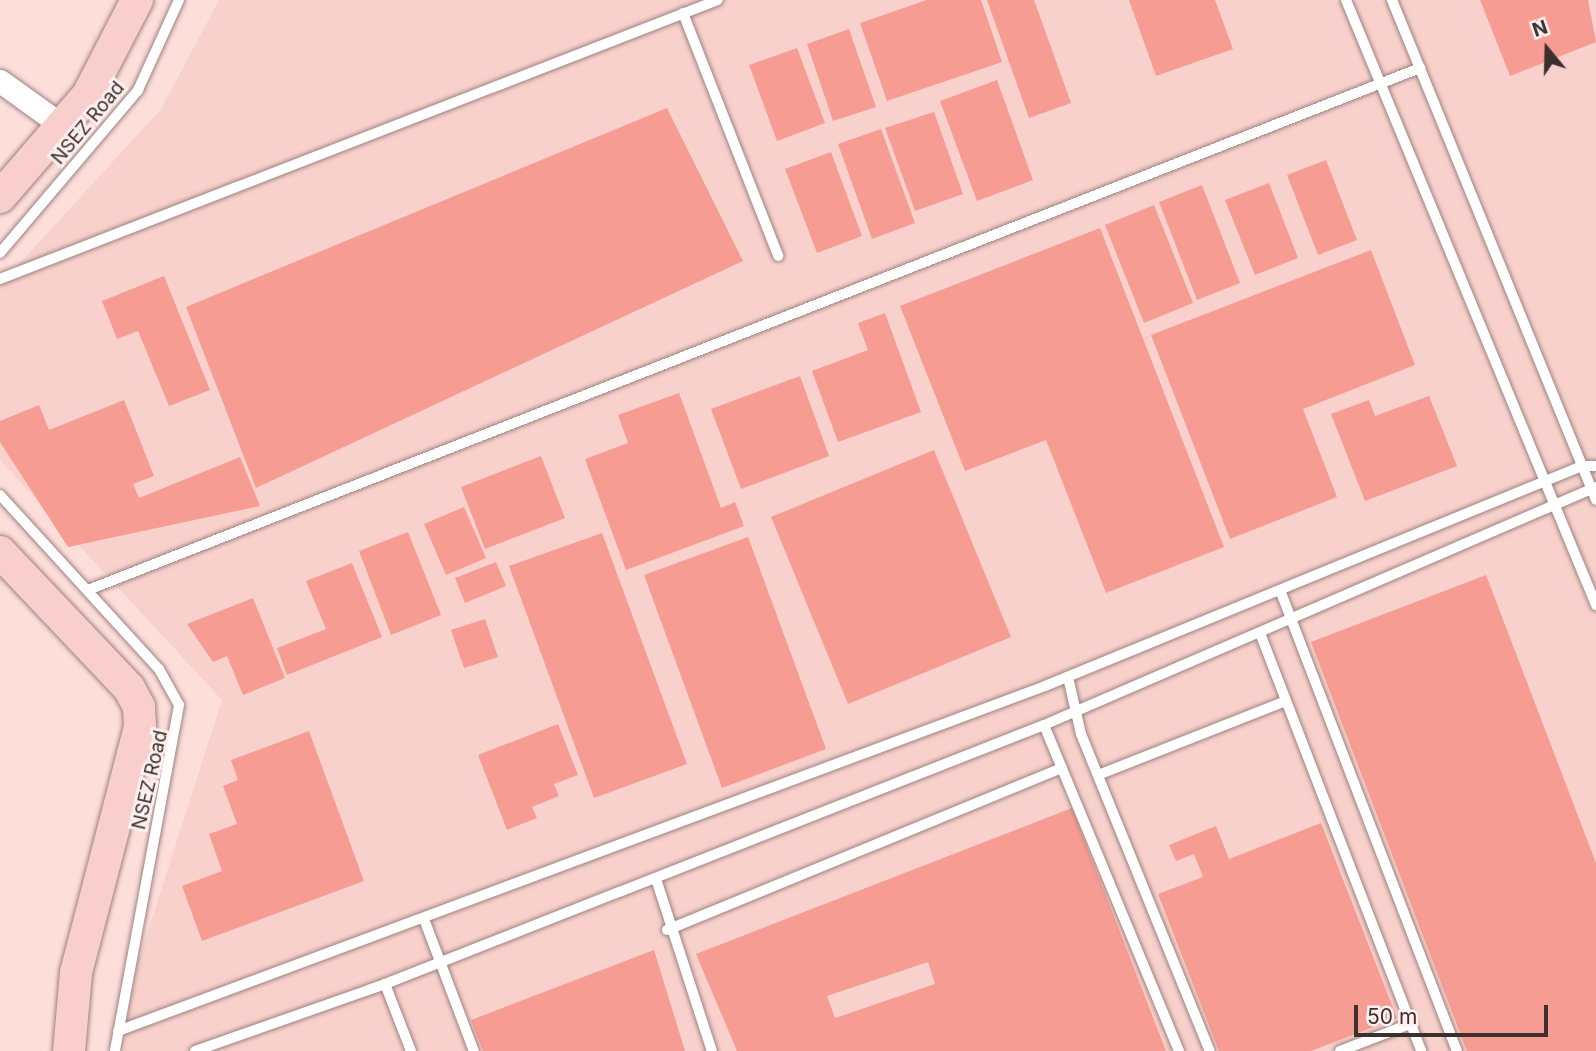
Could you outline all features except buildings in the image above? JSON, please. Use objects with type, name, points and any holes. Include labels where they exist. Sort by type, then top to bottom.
[{"type":"street","points":[[0,197],[64,127],[107,66],[136,0]]},
{"type":"street","points":[[0,80],[64,127]]},
{"type":"street","points":[[0,552],[129,688],[139,708],[140,727],[76,973],[69,1051]]},
{"type":"lane","name":"NSEZ Road","points":[[0,253],[138,90],[178,0]]},
{"type":"lane","points":[[0,279],[718,0]]},
{"type":"lane","points":[[1346,0],[1596,605]]},
{"type":"lane","points":[[195,1051],[385,984],[656,880],[1044,725],[1595,493],[1581,466],[1392,0]]},
{"type":"lane","points":[[683,13],[778,256]]},
{"type":"lane","points":[[88,590],[1420,68]]},
{"type":"lane","points":[[118,1031],[1068,677],[1581,466],[1596,466]]},
{"type":"lane","name":"NSEZ Road","points":[[0,495],[159,669],[179,705],[115,1051]]},
{"type":"lane","points":[[1280,590],[1457,1051]]},
{"type":"lane","points":[[1260,633],[1420,1051]]},
{"type":"lane","points":[[1068,677],[1098,775],[1210,1051]]},
{"type":"lane","points":[[1098,775],[1286,701]]},
{"type":"lane","points":[[1044,725],[1179,1051]]},
{"type":"lane","points":[[667,930],[1062,768]]},
{"type":"lane","points":[[656,880],[667,930],[712,1051]]},
{"type":"lane","points":[[424,919],[474,1051]]},
{"type":"lane","points":[[385,984],[411,1051]]},
{"type":"lane","points":[[1340,1051],[1410,1024]]},
{"type":"shaded area","points":[[219,0],[1596,0],[1596,1051],[124,1051],[132,981],[222,700],[0,460],[0,285],[161,109]]}]
